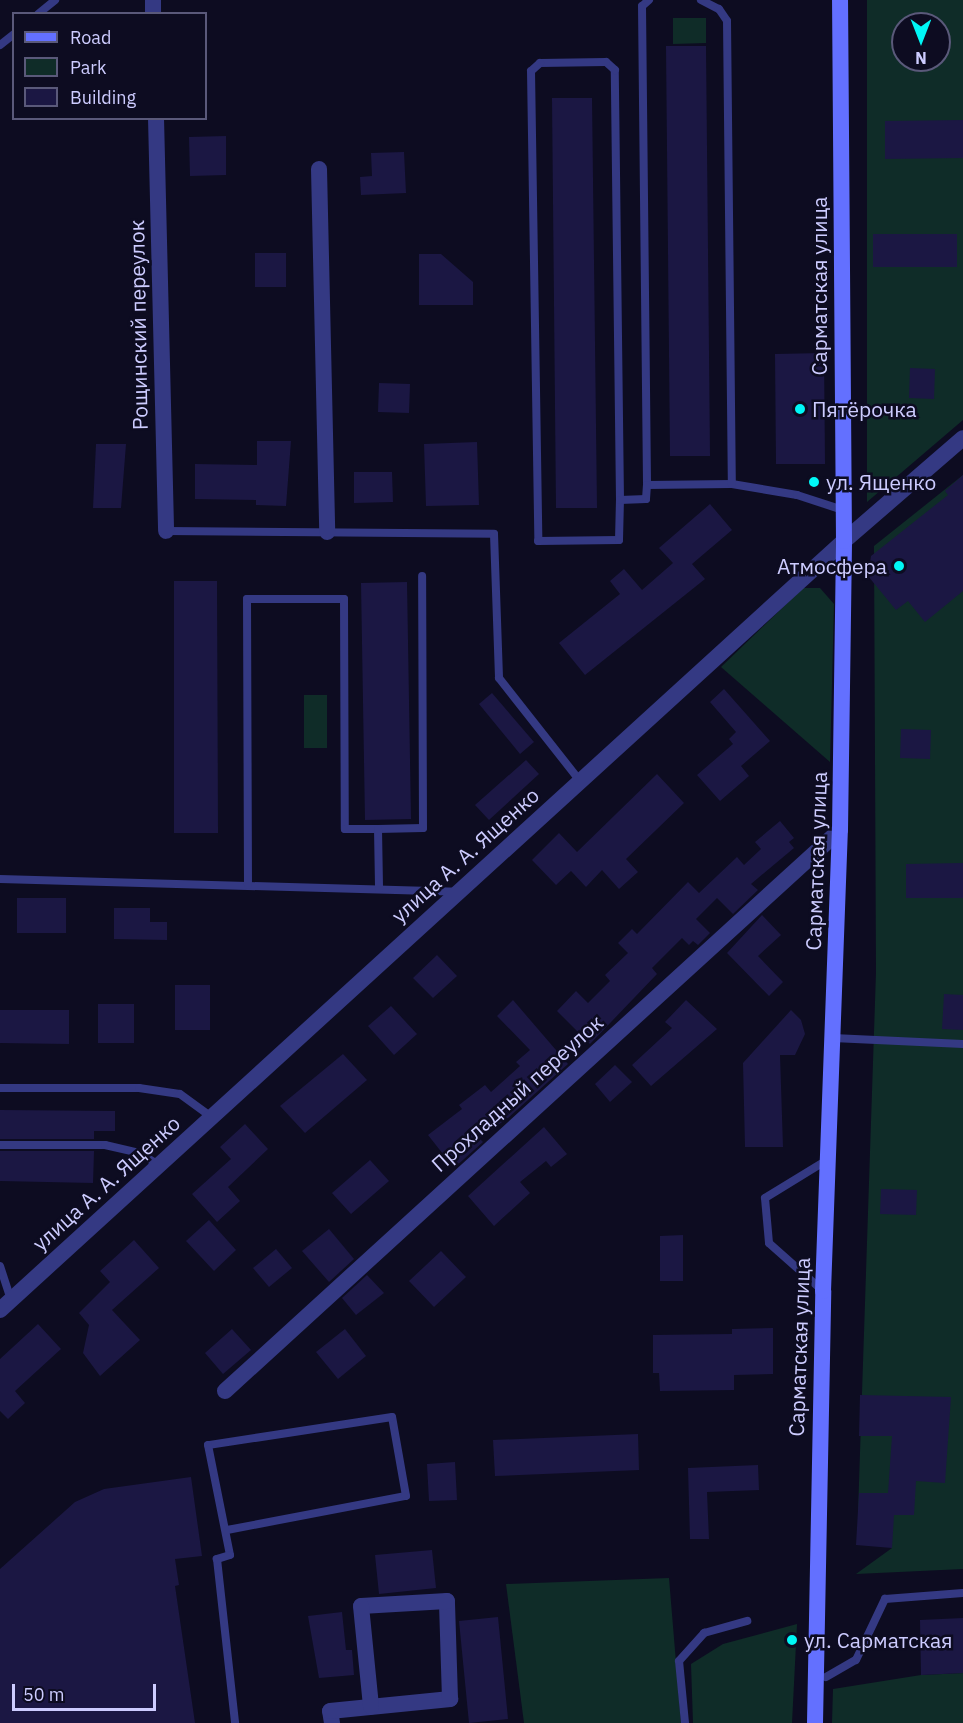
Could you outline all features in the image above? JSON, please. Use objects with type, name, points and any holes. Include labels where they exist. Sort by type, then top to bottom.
[{"type":"main road","name":"Сарматская улица","points":[[815,1723],[823,1291],[840,830],[844,541],[840,0]]},
{"type":"street","name":"Рощинский переулок","points":[[156,120],[166,531]]},
{"type":"street","points":[[319,169],[327,532]]},
{"type":"street","name":"улица А. А. Ященко","points":[[5,1305],[844,541],[963,438]]},
{"type":"street","name":"Прохладный переулок","points":[[225,1391],[840,830]]},
{"type":"street","points":[[332,1723],[330,1711],[371,1707],[450,1699],[447,1601],[362,1606],[371,1707]]},
{"type":"lane","points":[[40,12],[55,0]]},
{"type":"lane","points":[[620,500],[646,499],[647,485],[642,6],[649,0]]},
{"type":"lane","points":[[701,0],[719,9],[727,21],[732,484]]},
{"type":"lane","points":[[0,45],[12,36]]},
{"type":"lane","points":[[606,62],[615,70],[620,500],[619,540],[538,541],[531,71],[540,63],[606,62]]},
{"type":"lane","points":[[647,485],[732,484],[797,495],[843,510]]},
{"type":"lane","points":[[166,531],[494,534],[499,678],[580,781]]},
{"type":"lane","points":[[248,885],[247,599],[344,599],[345,829],[423,828],[422,576]]},
{"type":"lane","points":[[378,829],[379,889]]},
{"type":"lane","points":[[0,879],[458,892]]},
{"type":"lane","points":[[833,1038],[963,1044]]},
{"type":"lane","points":[[0,1088],[139,1088],[180,1094],[212,1117]]},
{"type":"lane","points":[[0,1145],[105,1145],[139,1153],[159,1165]]},
{"type":"lane","points":[[823,1291],[769,1243],[765,1198],[827,1160]]},
{"type":"lane","points":[[0,1266],[5,1305]]},
{"type":"lane","points":[[227,1530],[406,1496],[392,1417],[208,1445],[227,1530],[230,1555],[217,1559],[235,1723]]},
{"type":"lane","points":[[826,1677],[856,1660],[885,1599],[963,1593]]},
{"type":"lane","points":[[685,1723],[680,1661],[704,1634],[747,1621]]},
{"type":"green space","points":[[867,0],[963,0],[963,420],[867,502]]},
{"type":"green space","points":[[673,18],[706,18],[706,43],[673,44]]},
{"type":"green space","points":[[963,475],[963,1569],[856,1574],[892,1548],[858,1513],[876,972],[874,546]]},
{"type":"green space","points":[[803,588],[820,588],[834,604],[830,762],[721,667]]},
{"type":"green space","points":[[304,695],[327,695],[327,748],[304,748]]},
{"type":"green space","points":[[669,1578],[681,1723],[524,1723],[506,1584]]},
{"type":"green space","points":[[797,1624],[792,1723],[693,1723],[691,1664],[723,1644]]},
{"type":"green space","points":[[963,1673],[963,1723],[832,1723],[833,1689],[921,1675]]},
{"type":"building","points":[[666,46],[706,46],[710,456],[670,456]]},
{"type":"building","points":[[552,98],[592,98],[597,508],[556,508]]},
{"type":"building","points":[[963,120],[963,158],[885,159],[885,121]]},
{"type":"building","points":[[226,136],[226,175],[190,176],[189,137]]},
{"type":"building","points":[[404,152],[406,193],[361,195],[360,177],[372,176],[371,153]]},
{"type":"building","points":[[873,234],[957,234],[957,267],[873,267]]},
{"type":"building","points":[[255,253],[286,253],[286,287],[255,287]]},
{"type":"building","points":[[419,254],[441,254],[473,282],[473,305],[419,305]]},
{"type":"building","name":"Пятёрочка","points":[[824,353],[825,464],[776,464],[775,354]]},
{"type":"building","points":[[910,368],[935,369],[934,399],[909,398]]},
{"type":"building","points":[[379,383],[410,384],[409,413],[378,412]]},
{"type":"building","points":[[257,441],[291,441],[286,506],[256,505],[256,500],[195,499],[195,464],[257,465]]},
{"type":"building","points":[[477,442],[479,505],[426,506],[424,444]]},
{"type":"building","points":[[96,444],[126,444],[121,508],[93,508]]},
{"type":"building","points":[[354,472],[392,472],[393,502],[354,503]]},
{"type":"building","points":[[963,475],[963,591],[925,622],[908,601],[896,610],[868,576],[871,556],[948,495],[945,491]]},
{"type":"building","points":[[710,504],[732,530],[692,564],[705,579],[585,675],[559,643],[620,594],[610,581],[624,569],[642,590],[673,563],[659,548]]},
{"type":"building","points":[[174,581],[217,581],[218,833],[174,833]]},
{"type":"building","points":[[407,582],[411,819],[365,820],[361,583]]},
{"type":"building","points":[[724,689],[770,741],[741,766],[749,776],[720,801],[697,775],[733,744],[729,739],[736,732],[710,702]]},
{"type":"building","points":[[492,693],[534,742],[520,754],[479,704]]},
{"type":"building","points":[[901,729],[931,730],[930,759],[900,758]]},
{"type":"building","points":[[526,760],[539,774],[489,820],[475,805]]},
{"type":"building","points":[[657,774],[684,803],[626,859],[638,872],[619,889],[602,870],[586,887],[571,871],[556,885],[532,860],[559,833],[577,852]]},
{"type":"building","points":[[780,821],[794,838],[789,842],[794,848],[751,884],[758,890],[733,914],[717,898],[696,919],[710,933],[698,945],[693,941],[689,945],[682,938],[652,968],[657,974],[590,1044],[557,1011],[576,991],[588,1003],[610,981],[605,975],[628,953],[618,943],[632,929],[637,934],[688,882],[699,893],[737,857],[744,865],[761,849],[755,842]]},
{"type":"building","points":[[963,863],[963,898],[906,898],[906,864]]},
{"type":"building","points":[[17,898],[66,898],[66,933],[17,933]]},
{"type":"building","points":[[114,908],[150,908],[150,922],[167,922],[167,940],[114,939]]},
{"type":"building","points":[[762,915],[781,935],[758,956],[783,982],[769,996],[727,953]]},
{"type":"building","points":[[437,955],[457,976],[433,998],[413,978]]},
{"type":"building","points":[[175,985],[210,985],[210,1030],[175,1030]]},
{"type":"building","points":[[944,994],[963,995],[963,1030],[942,1029]]},
{"type":"building","points":[[513,1000],[568,1064],[508,1118],[479,1138],[483,1142],[454,1168],[428,1135],[462,1109],[459,1105],[485,1085],[491,1092],[520,1066],[516,1062],[530,1050],[497,1016]]},
{"type":"building","points":[[686,1000],[717,1029],[651,1086],[632,1065],[672,1028],[665,1022]]},
{"type":"building","points":[[98,1004],[134,1004],[134,1043],[98,1043]]},
{"type":"building","points":[[391,1006],[417,1034],[394,1055],[368,1026]]},
{"type":"building","points":[[0,1010],[69,1010],[69,1044],[0,1043]]},
{"type":"building","points":[[791,1010],[801,1020],[805,1034],[795,1055],[780,1055],[783,1147],[745,1147],[743,1063]]},
{"type":"building","points":[[343,1054],[367,1080],[305,1133],[280,1106]]},
{"type":"building","points":[[615,1065],[632,1082],[610,1102],[595,1084]]},
{"type":"building","points":[[0,1110],[115,1111],[115,1131],[94,1131],[94,1139],[0,1139]]},
{"type":"building","points":[[245,1124],[268,1149],[228,1187],[240,1201],[217,1222],[192,1194],[231,1159],[220,1147]]},
{"type":"building","points":[[544,1127],[567,1154],[551,1167],[546,1161],[520,1182],[530,1193],[494,1226],[468,1196]]},
{"type":"building","points":[[0,1151],[94,1151],[93,1183],[0,1181]]},
{"type":"building","points":[[370,1160],[389,1181],[351,1214],[332,1193]]},
{"type":"building","points":[[881,1189],[917,1190],[916,1215],[880,1214]]},
{"type":"building","points":[[209,1220],[236,1250],[214,1271],[186,1241]]},
{"type":"building","points":[[329,1229],[354,1259],[329,1282],[302,1251]]},
{"type":"building","points":[[683,1235],[683,1281],[660,1281],[660,1236]]},
{"type":"building","points":[[134,1240],[159,1268],[112,1310],[140,1340],[100,1376],[83,1353],[89,1325],[79,1313],[110,1282],[100,1271]]},
{"type":"building","points":[[276,1249],[292,1268],[269,1287],[253,1268]]},
{"type":"building","points":[[441,1251],[466,1277],[434,1307],[409,1281]]},
{"type":"building","points":[[367,1275],[384,1293],[356,1315],[342,1298]]},
{"type":"building","points":[[38,1324],[61,1349],[15,1391],[25,1403],[8,1419],[0,1411],[0,1359]]},
{"type":"building","points":[[773,1328],[773,1374],[734,1375],[734,1390],[660,1391],[659,1373],[653,1373],[653,1335],[732,1334],[732,1329]]},
{"type":"building","points":[[232,1329],[251,1350],[223,1374],[205,1353]]},
{"type":"building","points":[[345,1329],[366,1356],[338,1379],[316,1352]]},
{"type":"building","points":[[860,1395],[951,1397],[945,1483],[916,1481],[914,1515],[894,1515],[892,1548],[856,1545],[859,1493],[888,1493],[892,1436],[859,1436]]},
{"type":"building","points":[[638,1434],[639,1470],[495,1476],[493,1440]]},
{"type":"building","points":[[455,1462],[457,1500],[429,1501],[427,1464]]},
{"type":"building","points":[[758,1465],[759,1490],[707,1492],[709,1539],[690,1539],[688,1468]]},
{"type":"building","points":[[191,1477],[202,1556],[175,1559],[179,1585],[175,1586],[195,1723],[0,1723],[0,1569],[75,1502],[104,1489]]},
{"type":"building","points":[[432,1550],[436,1588],[379,1594],[375,1555]]},
{"type":"building","points":[[342,1612],[346,1650],[352,1650],[354,1675],[319,1678],[308,1616]]},
{"type":"building","points":[[498,1617],[508,1719],[469,1723],[459,1621]]},
{"type":"building","points":[[963,1618],[963,1673],[921,1675],[920,1620]]},
{"type":"place","name":"Пятёрочка","points":[[800,409]]},
{"type":"place","name":"ул. Ященко","points":[[814,482]]},
{"type":"place","name":"Атмосфера","points":[[899,566]]},
{"type":"place","name":"ул. Сарматская","points":[[792,1640]]}]
